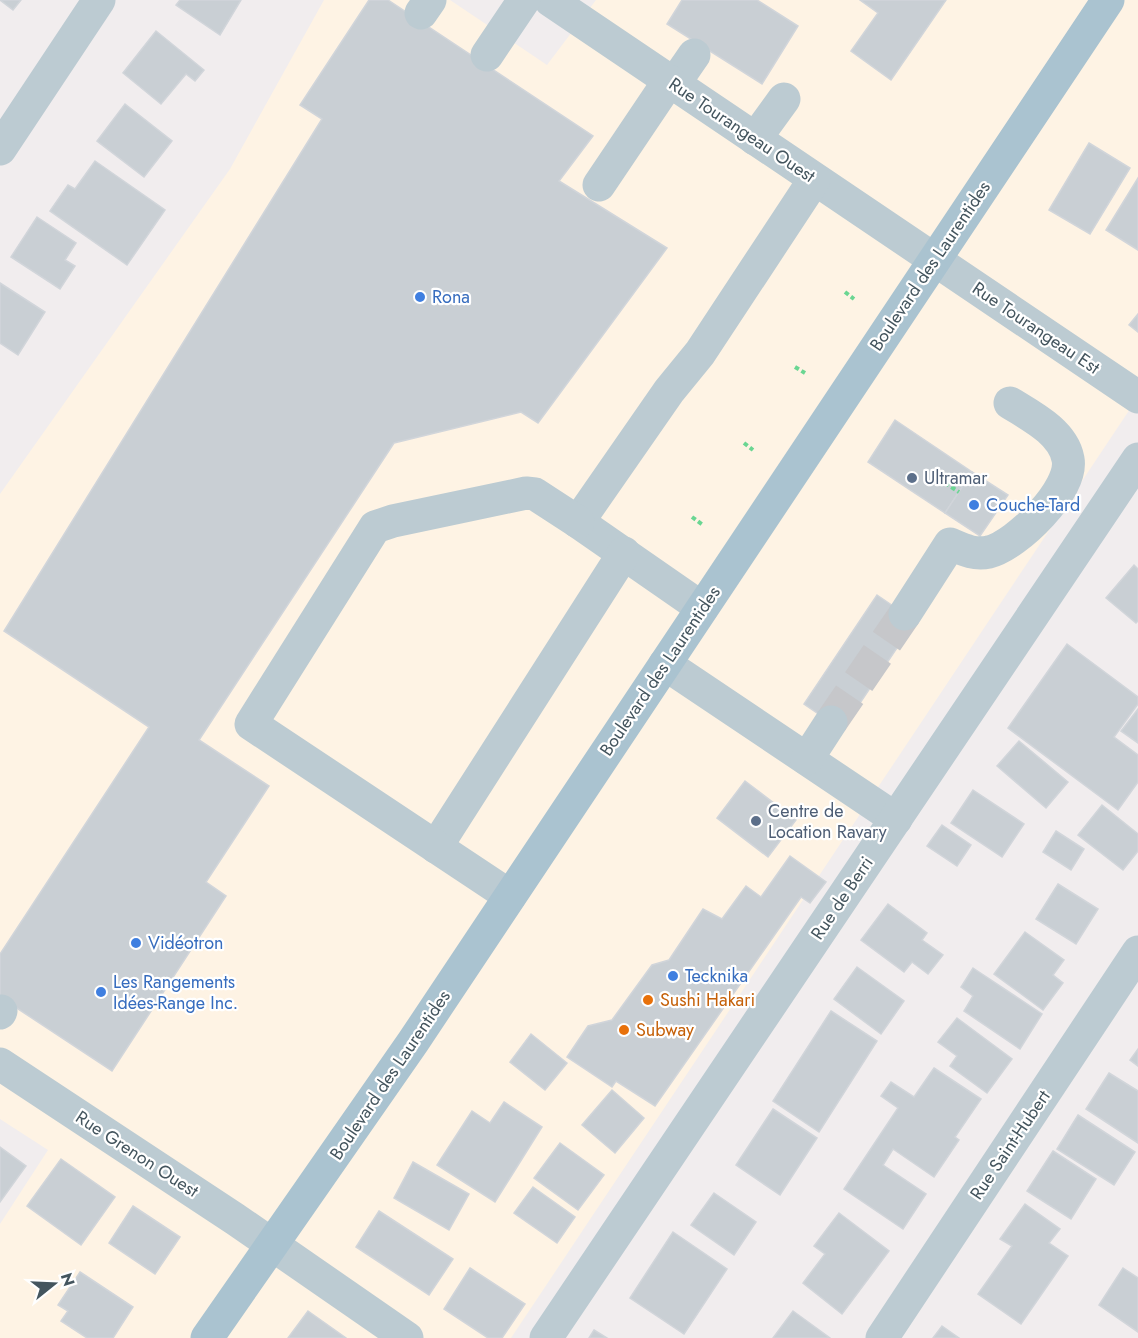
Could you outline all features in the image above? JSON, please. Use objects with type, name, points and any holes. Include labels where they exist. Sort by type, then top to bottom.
[{"type":"main road","name":"Boulevard des Laurentides","points":[[207,1338],[273,1246],[510,896],[1108,0]]},
{"type":"street","points":[[0,149],[99,0]]},
{"type":"street","points":[[487,55],[524,0]]},
{"type":"street","name":"Rue Tourangeau Ouest","points":[[550,0],[589,10],[672,82],[934,260]]},
{"type":"street","points":[[599,184],[694,55]]},
{"type":"street","points":[[755,139],[784,99]]},
{"type":"street","points":[[578,522],[669,391],[700,353],[814,180]]},
{"type":"street","name":"Rue Tourangeau Est","points":[[934,260],[1138,397]]},
{"type":"street","points":[[905,614],[950,544],[971,553],[992,551],[1023,531],[1044,511],[1065,482],[1069,469],[1068,457],[1061,443],[1052,432],[1011,403]]},
{"type":"street","name":"Rue de Berri","points":[[546,1338],[1138,459]]},
{"type":"street","points":[[510,896],[251,724],[375,527],[393,521],[526,493],[535,494],[702,608]]},
{"type":"street","points":[[436,847],[624,554]]},
{"type":"street","points":[[665,664],[896,819]]},
{"type":"street","points":[[807,759],[831,722]]},
{"type":"street","name":"Rue Saint-Hubert","points":[[882,1338],[1138,952]]},
{"type":"street","name":"Rue Grenon Ouest","points":[[0,1064],[273,1246],[406,1338]]},
{"type":"path","points":[[845,292],[854,299]]},
{"type":"path","points":[[795,367],[805,373]]},
{"type":"path","points":[[744,443],[753,450]]},
{"type":"path","points":[[945,483],[959,492]]},
{"type":"path","points":[[692,517],[703,525]]},
{"type":"shaded area","points":[[324,0],[450,0],[547,65],[596,0],[1138,0],[1138,397],[511,1338],[0,1338],[0,1224],[48,1150],[0,1119],[0,494],[230,169]]},
{"type":"building","points":[[0,0],[21,0],[13,10]]},
{"type":"building","points":[[180,0],[241,0],[220,35],[176,5]]},
{"type":"building","points":[[369,0],[388,0],[593,136],[559,181],[667,248],[538,423],[521,412],[394,443],[199,740],[269,786],[206,882],[226,896],[112,1071],[0,997],[0,954],[149,727],[4,631],[322,119],[300,105]]},
{"type":"building","points":[[682,0],[757,0],[798,26],[762,84],[667,24]]},
{"type":"building","points":[[860,0],[946,0],[891,80],[851,51],[878,13]]},
{"type":"building","points":[[156,31],[204,70],[195,81],[186,74],[161,104],[123,73]]},
{"type":"building","points":[[125,104],[172,141],[144,177],[97,141]]},
{"type":"building","points":[[1089,143],[1130,168],[1090,234],[1049,210]]},
{"type":"building","points":[[95,161],[165,210],[127,265],[50,211],[68,185],[75,189]]},
{"type":"building","points":[[1138,178],[1138,250],[1106,230]]},
{"type":"building","points":[[37,217],[76,243],[65,260],[75,266],[60,289],[11,257]]},
{"type":"building","points":[[0,283],[45,312],[18,355],[0,343]]},
{"type":"building","points":[[1138,314],[1138,332],[1129,325]]},
{"type":"building","points":[[895,420],[972,472],[945,513],[868,462]]},
{"type":"building","points":[[972,472],[1008,495],[980,536],[945,513]]},
{"type":"building","points":[[1134,565],[1138,569],[1138,621],[1136,623],[1106,598]]},
{"type":"building","points":[[877,595],[915,621],[842,730],[804,704]]},
{"type":"building","points":[[1067,644],[1138,697],[1138,704],[1114,737],[1138,755],[1138,782],[1118,810],[1008,728]]},
{"type":"building","points":[[1138,709],[1138,743],[1121,731]]},
{"type":"building","points":[[1019,741],[1068,782],[1046,808],[997,766]]},
{"type":"building","points":[[745,781],[796,820],[768,857],[717,818]]},
{"type":"building","points":[[973,790],[1024,824],[1002,857],[951,823]]},
{"type":"building","points":[[1102,805],[1138,834],[1138,851],[1123,870],[1078,835]]},
{"type":"building","points":[[942,825],[971,845],[957,866],[927,846]]},
{"type":"building","points":[[1056,831],[1084,849],[1071,870],[1043,852]]},
{"type":"building","points":[[790,856],[826,882],[810,903],[801,897],[655,1106],[616,1081],[612,1087],[567,1057],[588,1026],[612,1020],[652,965],[669,960],[703,909],[722,919],[746,886],[761,897]]},
{"type":"building","points":[[1058,884],[1098,909],[1076,944],[1036,919]]},
{"type":"building","points":[[888,904],[927,933],[922,940],[943,955],[928,974],[912,962],[904,972],[861,940]]},
{"type":"building","points":[[1025,932],[1064,960],[1053,975],[1063,983],[1043,1010],[994,974]]},
{"type":"building","points":[[857,967],[904,1001],[881,1034],[834,999]]},
{"type":"building","points":[[973,968],[1042,1014],[1020,1049],[964,1011],[973,996],[961,987]]},
{"type":"building","points":[[831,1011],[877,1041],[819,1132],[773,1101]]},
{"type":"building","points":[[957,1018],[1012,1059],[987,1093],[950,1066],[957,1056],[938,1042]]},
{"type":"building","points":[[531,1034],[567,1063],[545,1090],[510,1062]]},
{"type":"building","points":[[1138,1049],[1138,1066],[1130,1060]]},
{"type":"building","points":[[934,1068],[981,1099],[955,1137],[959,1140],[934,1177],[893,1149],[883,1165],[926,1194],[903,1229],[844,1189],[898,1108],[881,1096],[891,1082],[914,1097]]},
{"type":"building","points":[[1109,1073],[1138,1091],[1138,1143],[1086,1109]]},
{"type":"building","points":[[612,1090],[644,1118],[615,1153],[582,1125]]},
{"type":"building","points":[[504,1102],[542,1127],[495,1202],[437,1165],[472,1111],[490,1123]]},
{"type":"building","points":[[773,1109],[817,1138],[780,1195],[736,1165]]},
{"type":"building","points":[[1078,1115],[1135,1152],[1114,1185],[1057,1149]]},
{"type":"building","points":[[560,1143],[604,1175],[578,1210],[534,1178]]},
{"type":"building","points":[[0,1147],[26,1166],[0,1202]]},
{"type":"building","points":[[1053,1151],[1096,1179],[1071,1219],[1027,1191]]},
{"type":"building","points":[[61,1159],[115,1197],[81,1245],[27,1206]]},
{"type":"building","points":[[413,1162],[469,1194],[449,1230],[394,1198]]},
{"type":"building","points":[[533,1187],[575,1217],[557,1243],[514,1213]]},
{"type":"building","points":[[714,1193],[756,1222],[734,1255],[691,1225]]},
{"type":"building","points":[[1025,1204],[1060,1229],[1049,1243],[1068,1256],[1021,1324],[978,1294],[1012,1246],[1000,1239]]},
{"type":"building","points":[[133,1206],[180,1237],[155,1274],[109,1243]]},
{"type":"building","points":[[379,1211],[453,1259],[429,1295],[356,1247]]},
{"type":"building","points":[[839,1213],[889,1251],[842,1314],[803,1283],[825,1254],[814,1246]]},
{"type":"building","points":[[673,1232],[727,1269],[684,1334],[630,1298]]},
{"type":"building","points":[[470,1268],[525,1304],[502,1338],[488,1338],[444,1309]]},
{"type":"building","points":[[1123,1268],[1138,1278],[1138,1332],[1099,1305]]},
{"type":"building","points":[[80,1272],[133,1307],[113,1338],[87,1338],[61,1321],[68,1311],[58,1305]]},
{"type":"building","points":[[308,1311],[346,1338],[288,1338]]},
{"type":"building","points":[[793,1311],[830,1338],[773,1338]]},
{"type":"building","points":[[942,1326],[959,1338],[933,1338]]},
{"type":"building","points":[[594,1330],[607,1338],[589,1338]]},
{"type":"tunnel","points":[[831,722],[905,614]]},
{"type":"place","name":"Rona","points":[[420,297]]},
{"type":"place","name":"Ultramar","points":[[912,478]]},
{"type":"place","name":"Couche-Tard","points":[[974,505]]},
{"type":"place","name":"Centre de Location Ravary","points":[[756,821]]},
{"type":"place","name":"Vidéotron","points":[[136,943]]},
{"type":"place","name":"Tecknika","points":[[673,976]]},
{"type":"place","name":"Les Rangements Idées-Range Inc.","points":[[101,992]]},
{"type":"place","name":"Sushi Hakari","points":[[648,1000]]},
{"type":"place","name":"Subway","points":[[624,1030]]}]
